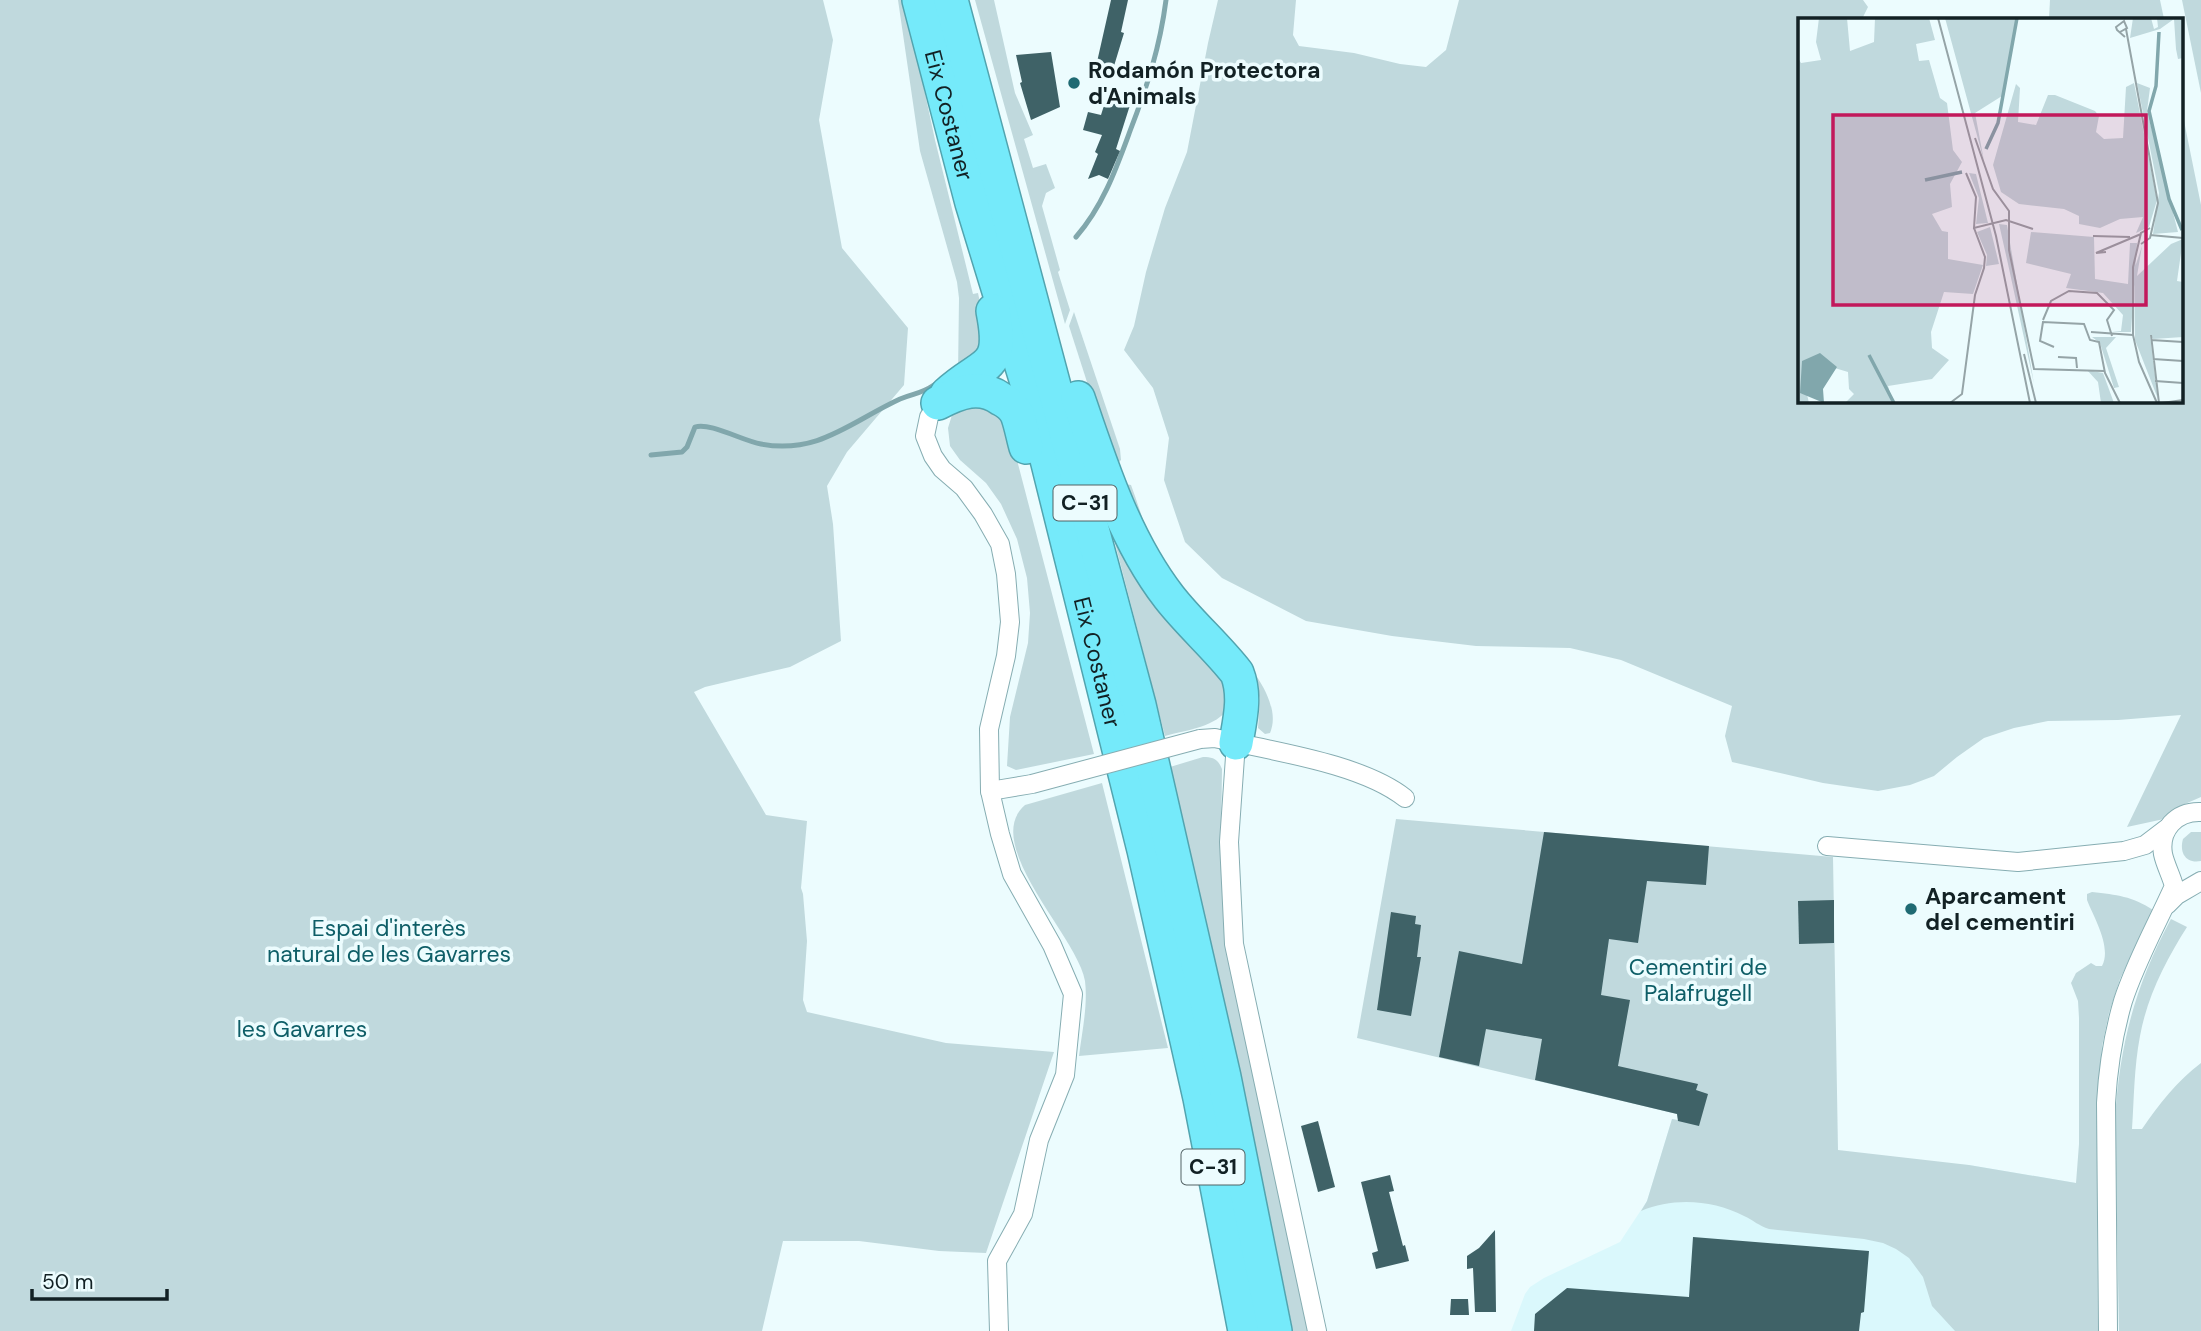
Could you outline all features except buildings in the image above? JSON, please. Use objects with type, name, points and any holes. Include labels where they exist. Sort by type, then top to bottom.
[{"type":"highway","name":"Eix Costaner","points":[[919,0],[972,203],[1032,399],[1144,850],[1200,1098],[1245,1331]]},
{"type":"highway","name":"Eix Costaner","points":[[951,0],[1139,705],[1224,1077],[1275,1331]]},
{"type":"highway","points":[[981,111],[1095,446],[1124,520],[1148,566],[1169,598],[1220,652],[1237,673],[1242,685],[1242,706],[1236,743]]},
{"type":"highway","points":[[938,403],[958,384],[990,363],[997,348],[997,331],[972,203]]},
{"type":"highway","points":[[938,403],[961,393],[980,390],[995,394],[1007,402],[1017,414],[1177,1005]]},
{"type":"street","points":[[938,403],[929,417],[925,436],[942,470],[964,488],[983,514],[1000,544],[1006,574],[1010,622],[1006,656],[989,729],[990,791],[1012,874],[1052,945],[1073,994],[1065,1075],[1039,1140],[1023,1214],[997,1261],[999,1331]]},
{"type":"street","points":[[990,791],[1032,784],[1215,737],[1333,766],[1379,782],[1405,798]]},
{"type":"street","points":[[1236,743],[1228,842],[1234,944],[1317,1331]]},
{"type":"street","points":[[2124,851],[2145,845],[2185,813],[2201,812]]},
{"type":"street","points":[[2108,1331],[2108,1069],[2124,999],[2174,886],[2162,841],[2166,829]]},
{"type":"street","points":[[1827,846],[2009,863],[2124,851],[2144,852],[2166,863],[2187,880],[2200,881]]},
{"type":"street","points":[[2164,907],[2177,895],[2200,881]]},
{"type":"shaded area","points":[[1672,1119],[1837,1159],[1969,1165],[2076,1183],[2083,1331],[1511,1331],[1530,1287],[1620,1242],[1647,1201]]},
{"type":"green space","name":"Espai d'interès natural de les Gavarres","points":[[0,0],[823,0],[833,40],[819,120],[842,248],[908,328],[904,385],[847,452],[827,486],[833,524],[841,641],[790,667],[694,692],[766,815],[807,821],[801,888],[807,941],[803,1000],[807,1012],[946,1043],[1054,1052],[986,1253],[939,1251],[859,1241],[783,1241],[762,1331],[0,1331]]},
{"type":"green space","points":[[898,0],[905,0],[935,140],[973,294],[978,293],[988,341],[958,375],[957,282],[920,151]]},
{"type":"green space","points":[[975,0],[994,0],[1015,93],[1033,135],[1024,139],[1033,168],[1046,164],[1055,188],[1046,193],[1042,206],[1070,310],[1065,324]]},
{"type":"green space","points":[[1218,0],[1296,0],[1293,35],[1299,46],[1426,67],[1446,50],[1459,0],[1863,0],[1868,7],[1862,18],[1798,18],[1798,402],[2184,402],[2184,121],[2201,205],[2201,797],[2178,807],[2164,819],[2127,827],[2181,715],[2118,720],[2048,721],[2014,728],[1984,738],[1934,776],[1910,785],[1878,791],[1823,783],[1732,762],[1725,736],[1732,706],[1621,660],[1570,648],[1476,646],[1392,636],[1306,621],[1222,578],[1185,542],[1164,480],[1169,438],[1153,388],[1124,350],[1134,326],[1146,272],[1165,208],[1187,152]]},
{"type":"green space","points":[[2050,0],[2160,0],[2164,18],[2049,18]]},
{"type":"green space","points":[[2182,0],[2201,0],[2201,93]]},
{"type":"green space","points":[[1074,312],[1120,449],[1121,460],[1118,463],[1095,407],[1069,326]]},
{"type":"green space","points":[[980,401],[1007,422],[1094,754],[1016,770],[1007,766],[1010,717],[1028,643],[1030,613],[1027,578],[1017,539],[1001,504],[986,483],[960,460],[950,446],[948,428],[952,415],[959,409]]},
{"type":"green space","points":[[1126,484],[1131,485],[1148,533]]},
{"type":"green space","points":[[1109,520],[1222,672],[1230,707],[1209,724],[1165,736]]},
{"type":"green space","points":[[1163,567],[1171,580],[1255,673],[1267,694],[1273,714],[1270,733],[1265,734],[1258,728],[1260,699],[1255,681],[1168,579]]},
{"type":"green space","points":[[1203,757],[1215,759],[1222,769],[1221,844],[1309,1331],[1293,1331],[1234,1046],[1170,767]]},
{"type":"green space","points":[[1102,783],[1168,1048],[1079,1056],[1085,1009],[1085,981],[1079,962],[1022,866],[1014,843],[1014,822],[1025,805]]},
{"type":"green space","name":"Cementiri de Palafrugell","points":[[1396,819],[1833,857],[1838,1150],[1969,1165],[2076,1183],[2079,1144],[2079,1018],[2078,1001],[2071,983],[2076,973],[2091,963],[2102,966],[2105,958],[2101,933],[2087,894],[2092,892],[2124,897],[2153,910],[2120,979],[2102,1046],[2097,1152],[2098,1331],[1955,1331],[1932,1306],[1923,1277],[1909,1258],[1883,1243],[1769,1229],[1719,1206],[1693,1202],[1667,1204],[1641,1211],[1647,1201],[1672,1119],[1678,1120],[1677,1114],[1357,1038]]},
{"type":"green space","points":[[2191,832],[2201,832],[2201,861],[2191,861],[2183,853],[2183,839]]},
{"type":"green space","points":[[2171,919],[2187,927],[2158,979],[2143,1021],[2136,1059],[2132,1129],[2142,1129],[2169,1093],[2201,1063],[2201,1331],[2119,1331],[2115,1119],[2117,1091],[2131,1016],[2148,968]]},
{"type":"waterway","points":[[1076,237],[1094,213],[1108,187],[1142,99],[1152,67],[1166,0]]},
{"type":"waterway","points":[[651,455],[682,452],[687,447],[695,427],[701,426],[761,444],[800,445],[834,434],[900,399],[934,385]]},
{"type":"place","name":"Rodamón Protectora d'Animals","points":[[1074,83]]},
{"type":"place","name":"Aparcament del cementiri","points":[[1911,909]]},
{"type":"park label","name":"les Gavarres","points":[[302,1029]]}]
